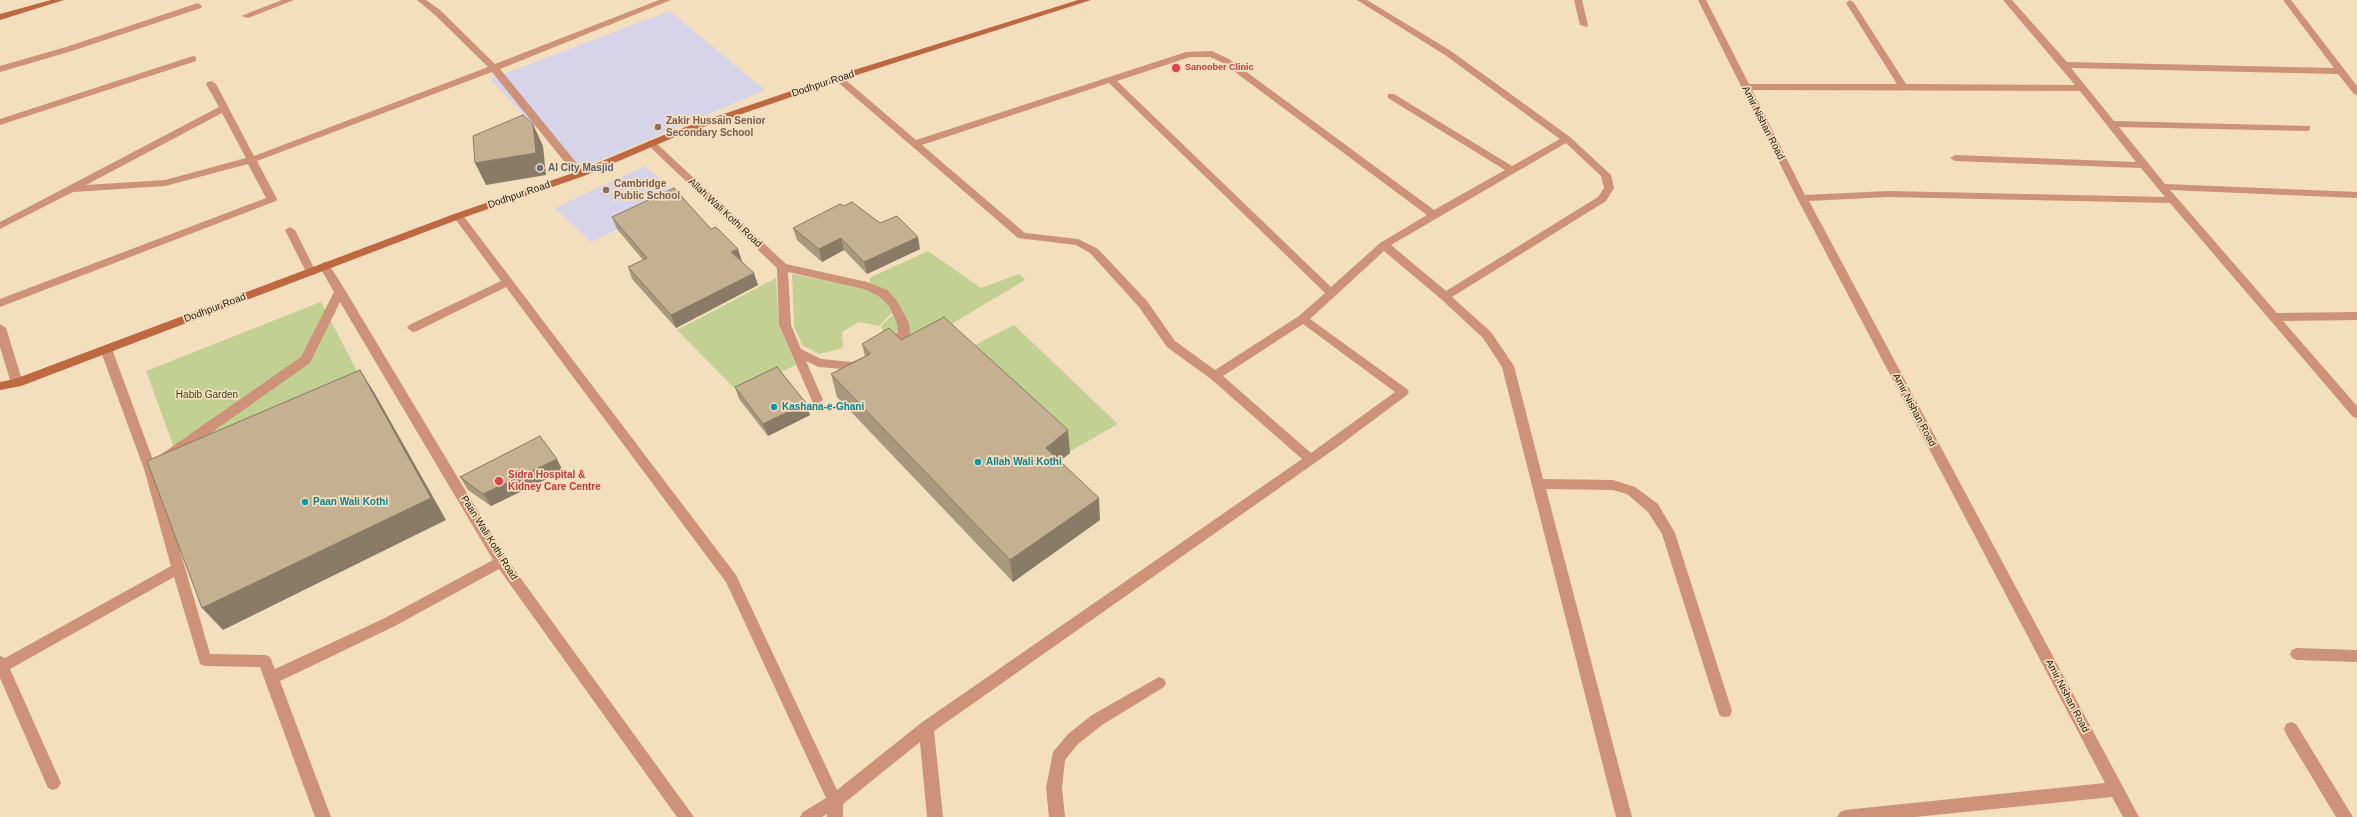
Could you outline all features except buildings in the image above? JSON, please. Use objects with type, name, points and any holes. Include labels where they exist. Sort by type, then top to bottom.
[{"type":"street","points":[[0,17],[60,0]]},
{"type":"street","points":[[245,16],[290,0]]},
{"type":"street","points":[[421,0],[437,12],[494,68],[580,174]]},
{"type":"street","points":[[67,190],[165,183],[251,160],[494,68],[667,0]]},
{"type":"street","name":"Dodhpur Road","points":[[0,386],[16,383],[458,216],[580,174],[651,143],[838,78],[1088,0]]},
{"type":"street","points":[[1361,0],[1448,53],[1567,139],[1606,174],[1609,188],[1602,199],[1445,296]]},
{"type":"street","points":[[1578,0],[1584,25]]},
{"type":"street","name":"Amir Nishan Road","points":[[1702,0],[1744,87],[1802,198],[2131,817]]},
{"type":"street","points":[[2007,0],[2064,65],[2162,187],[2357,414]]},
{"type":"street","points":[[2287,0],[2339,71],[2357,92]]},
{"type":"street","points":[[1850,3],[1903,88]]},
{"type":"street","points":[[0,69],[198,6]]},
{"type":"street","points":[[914,144],[1189,54],[1212,54],[1226,61],[1434,215]]},
{"type":"street","points":[[0,122],[194,59]]},
{"type":"street","points":[[2064,65],[2339,71]]},
{"type":"street","points":[[838,78],[1022,236],[1078,242],[1094,251],[1143,304],[1171,344],[1215,376],[1310,459]]},
{"type":"street","points":[[1112,80],[1332,294]]},
{"type":"street","points":[[0,303],[272,199],[211,84]]},
{"type":"street","points":[[1744,87],[2083,88]]},
{"type":"street","points":[[1391,96],[1512,170]]},
{"type":"street","points":[[0,226],[224,108]]},
{"type":"street","points":[[2112,124],[2307,128]]},
{"type":"street","points":[[1215,376],[1303,319],[1384,245],[1567,139]]},
{"type":"street","name":"Allah Wali Kothi Road","points":[[651,143],[782,267]]},
{"type":"street","points":[[1955,158],[2145,165]]},
{"type":"street","points":[[2162,187],[2357,195]]},
{"type":"street","points":[[1802,198],[1888,194],[2174,200]]},
{"type":"street","points":[[458,216],[731,579],[835,801],[835,817]]},
{"type":"street","points":[[290,230],[311,272]]},
{"type":"street","points":[[1384,245],[1445,296],[1487,335],[1508,366],[1624,817]]},
{"type":"street","name":"Paan Wali Kothi Road","points":[[324,266],[340,290],[501,562],[686,817]]},
{"type":"street","points":[[796,351],[819,364],[854,366],[904,335],[902,323],[893,304],[883,293],[868,286],[782,267],[785,325],[796,351],[817,400]]},
{"type":"street","points":[[413,328],[507,282]]},
{"type":"street","points":[[150,469],[306,360],[340,290]]},
{"type":"street","points":[[2274,317],[2357,316]]},
{"type":"street","points":[[808,817],[835,801],[926,728],[1310,459],[1403,392],[1303,319]]},
{"type":"street","points":[[0,328],[16,383]]},
{"type":"street","points":[[106,349],[150,469],[205,660],[265,661],[323,817]]},
{"type":"street","points":[[1539,484],[1613,485],[1631,490],[1653,508],[1668,533],[1725,711]]},
{"type":"street","points":[[271,678],[390,622],[501,562]]},
{"type":"street","points":[[53,783],[0,666],[179,568]]},
{"type":"street","points":[[2297,654],[2357,656]]},
{"type":"street","points":[[1057,817],[1054,788],[1058,757],[1073,738],[1098,720],[1160,683]]},
{"type":"street","points":[[926,728],[935,817]]},
{"type":"street","points":[[2291,729],[2345,817]]},
{"type":"street","points":[[1845,817],[2117,789]]},
{"type":"shaded area","points":[[670,11],[765,90],[577,170],[490,79]]},
{"type":"shaded area","points":[[645,166],[682,198],[591,242],[555,208]]},
{"type":"green space","points":[[928,251],[981,288],[1019,274],[1025,280],[903,353],[885,337],[881,326],[893,315],[893,304],[871,285],[869,278]]},
{"type":"green space","points":[[792,274],[873,290],[891,306],[892,313],[879,326],[859,322],[842,332],[843,348],[819,354],[802,345],[794,326]]},
{"type":"green space","points":[[776,278],[779,326],[796,365],[738,392],[677,330]]},
{"type":"green space","name":"Habib Garden","points":[[321,302],[361,379],[177,456],[146,371]]},
{"type":"green space","points":[[1014,325],[1118,424],[1067,453],[965,350]]},
{"type":"place","name":"Sanoober Clinic","points":[[1176,68]]},
{"type":"place","name":"Zakir Hussain Senior Secondary School","points":[[658,127]]},
{"type":"place","name":"Al City Masjid","points":[[540,168]]},
{"type":"place","name":"Cambridge Public School","points":[[606,190]]},
{"type":"place","name":"Kashana-e-Ghani","points":[[774,407]]},
{"type":"place","name":"Allah Wali Kothi","points":[[978,462]]},
{"type":"place","name":"Sidra Hospital & Kidney Care Centre","points":[[499,481]]},
{"type":"place","name":"Paan Wali Kothi","points":[[305,502]]}]
